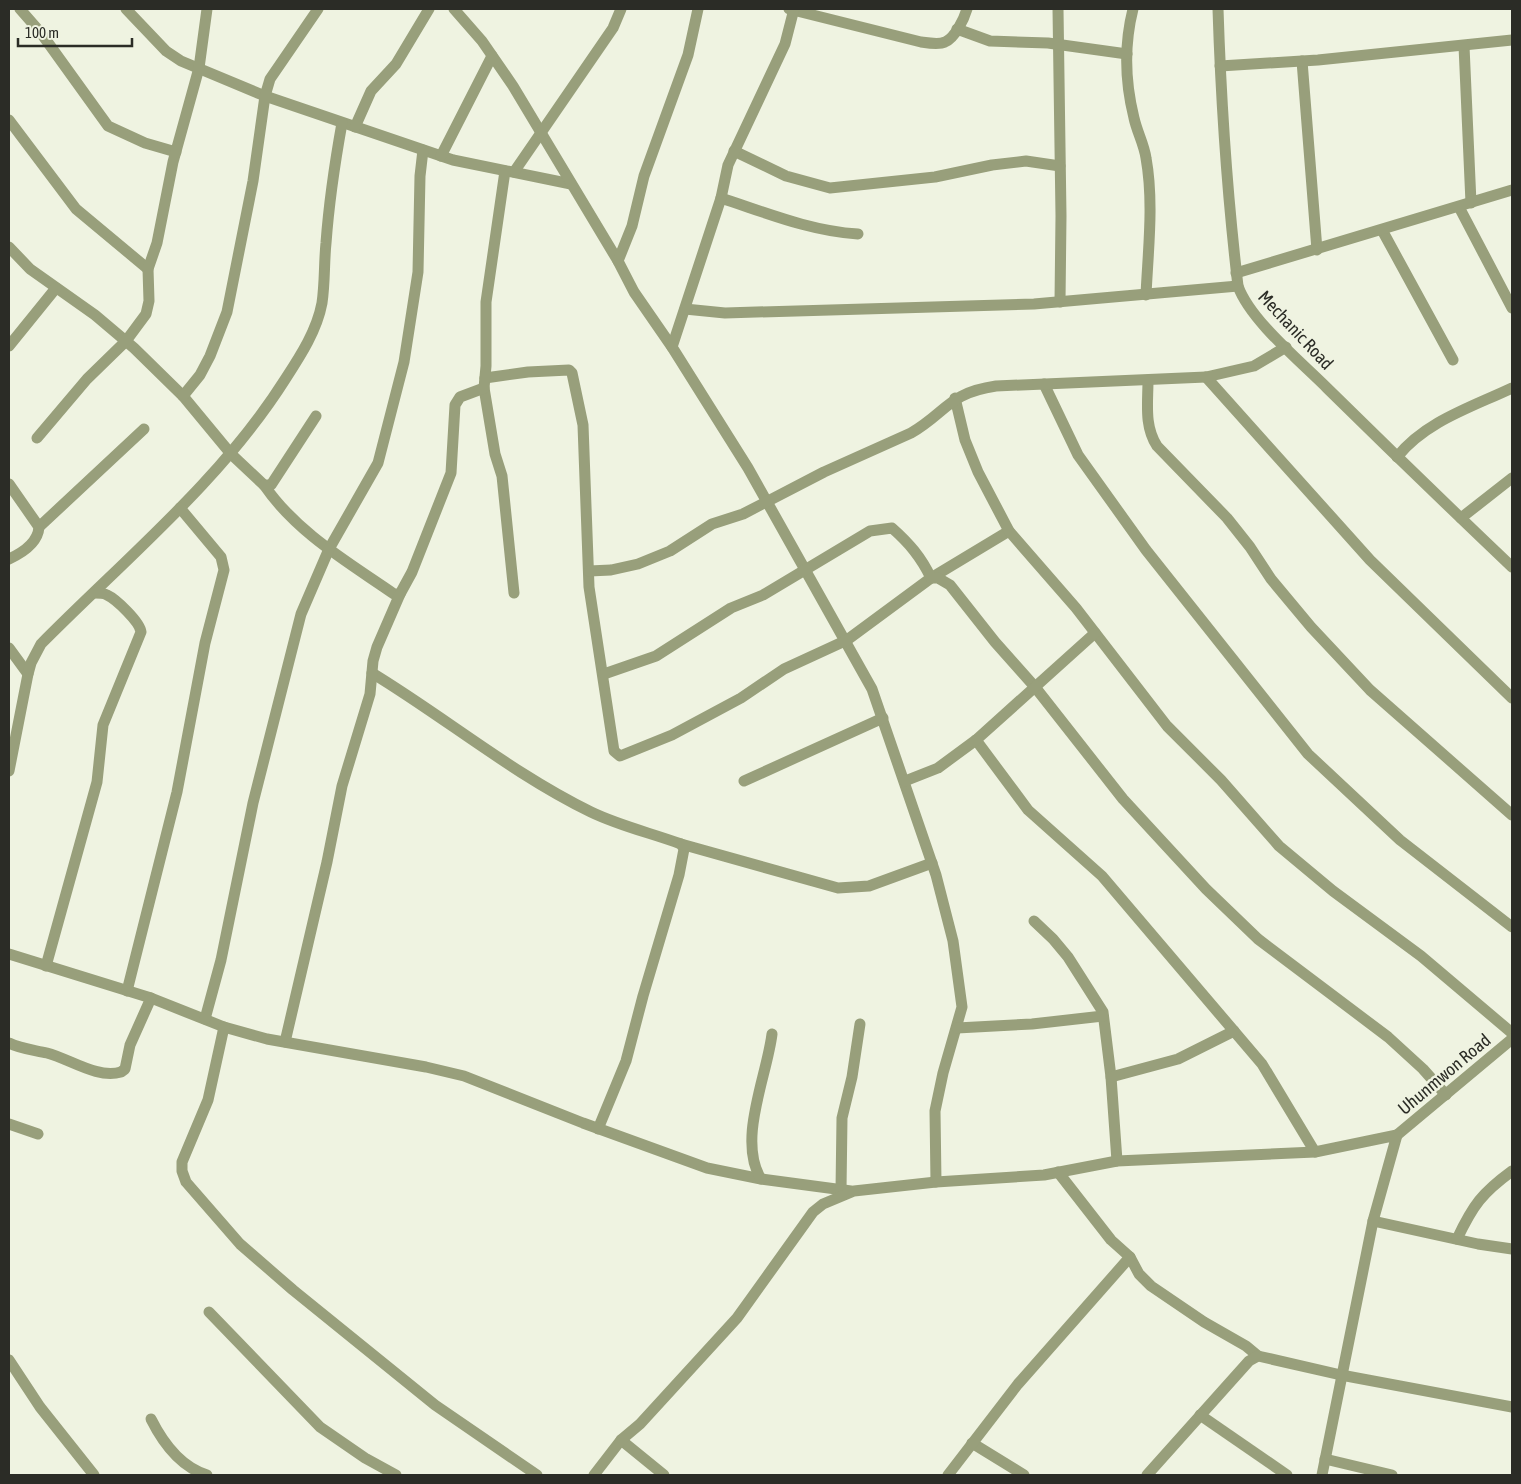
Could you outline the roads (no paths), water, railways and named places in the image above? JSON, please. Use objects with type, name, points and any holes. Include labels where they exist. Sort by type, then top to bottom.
[{"type":"street","points":[[20,9],[41,33],[108,126],[145,143],[176,152]]},
{"type":"street","points":[[126,9],[166,51],[181,61],[265,96],[441,156],[571,184]]},
{"type":"street","points":[[37,438],[87,379],[126,341],[146,314],[149,301],[148,268],[157,243],[176,152],[199,68],[207,9]]},
{"type":"street","points":[[183,396],[200,375],[210,356],[227,312],[253,181],[265,96],[270,79],[318,9]]},
{"type":"street","points":[[355,127],[371,91],[396,64],[430,9]]},
{"type":"street","points":[[454,9],[492,56],[541,134],[618,261],[634,292],[672,347],[766,501],[865,674],[905,781],[932,863],[953,941],[962,1007],[943,1073],[936,1111],[936,1182]]},
{"type":"street","points":[[514,593],[502,476],[495,454],[484,383],[486,302],[509,171],[541,134],[612,28],[621,9]]},
{"type":"street","points":[[618,261],[632,226],[644,176],[688,54],[698,9]]},
{"type":"street","points":[[672,347],[721,198],[728,165],[785,44],[792,9],[921,42],[945,43],[957,29],[967,9]]},
{"type":"street","points":[[1058,9],[1060,302]]},
{"type":"street","points":[[1133,9],[1127,54],[1128,84],[1134,118],[1146,159],[1149,197],[1146,295]]},
{"type":"street","name":"Mechanic Road","points":[[1218,9],[1222,132],[1236,273],[1238,286],[1249,308],[1286,347],[1512,568]]},
{"type":"street","points":[[957,29],[990,41],[1018,40],[1127,54]]},
{"type":"street","points":[[1220,66],[1302,61],[1512,40]]},
{"type":"street","points":[[1464,46],[1471,203]]},
{"type":"street","points":[[441,156],[492,56]]},
{"type":"street","points":[[1302,61],[1317,250]]},
{"type":"street","points":[[9,120],[76,209],[148,268]]},
{"type":"street","points":[[9,771],[28,674],[41,644],[180,508],[231,454],[273,400],[300,357],[322,303],[333,171],[342,123]]},
{"type":"street","points":[[205,1019],[221,960],[253,803],[301,614],[329,549],[378,463],[404,362],[418,272],[420,176],[423,150]]},
{"type":"street","points":[[734,152],[786,176],[830,188],[934,177],[992,165],[1026,161],[1060,166]]},
{"type":"street","points":[[1236,273],[1459,208],[1512,190]]},
{"type":"street","points":[[721,198],[805,226],[858,234]]},
{"type":"street","points":[[1459,208],[1512,308]]},
{"type":"street","points":[[1382,230],[1453,360]]},
{"type":"street","points":[[9,247],[30,269],[95,315],[126,341],[183,396],[231,454],[264,485],[284,512],[329,549],[394,594],[400,594]]},
{"type":"street","points":[[685,309],[725,314],[1060,302],[1238,286]]},
{"type":"street","points":[[9,344],[56,288]]},
{"type":"street","points":[[589,571],[610,570],[638,564],[670,551],[712,524],[744,514],[841,464],[911,433],[924,425],[955,398],[981,388],[1206,377],[1254,366],[1286,347]]},
{"type":"street","points":[[285,1042],[327,862],[342,786],[369,697],[377,646],[412,572],[451,473],[455,405],[460,397],[484,383],[528,372],[569,370],[572,373],[583,425],[589,588],[604,674],[612,744],[614,750],[620,756],[672,735],[741,698],[784,669],[846,640],[931,578],[1009,531]]},
{"type":"street","points":[[1206,377],[1370,560],[1512,698]]},
{"type":"street","points":[[1148,380],[1147,424],[1151,437],[1157,446],[1228,518],[1250,546],[1271,579],[1311,627],[1370,690],[1512,816]]},
{"type":"street","points":[[1044,384],[1078,455],[1146,550],[1308,754],[1400,840],[1512,927]]},
{"type":"street","points":[[1397,456],[1408,443],[1428,428],[1512,388]]},
{"type":"street","points":[[955,398],[965,440],[978,472],[1009,531],[1095,633],[1167,726],[1220,780],[1279,846],[1333,891],[1421,956],[1512,1033]]},
{"type":"street","points":[[264,485],[271,485],[316,416]]},
{"type":"street","points":[[39,528],[144,428]]},
{"type":"street","points":[[1461,518],[1512,478]]},
{"type":"street","points":[[9,484],[39,528],[39,534],[23,553],[9,559]]},
{"type":"street","points":[[127,991],[177,792],[205,643],[224,570],[221,557],[180,508]]},
{"type":"street","points":[[604,674],[656,656],[731,608],[763,595],[870,531],[892,528],[907,540],[923,561],[931,578]]},
{"type":"street","points":[[931,578],[938,578],[950,585],[995,642],[1035,687],[1123,798],[1206,888],[1264,944],[1388,1037],[1423,1069],[1446,1095]]},
{"type":"street","points":[[46,966],[97,782],[103,725],[141,632],[139,623],[111,598],[106,594],[95,593]]},
{"type":"street","points":[[905,781],[938,768],[976,740],[1095,633]]},
{"type":"street","points":[[9,648],[28,674]]},
{"type":"street","points":[[372,673],[413,698],[488,751],[589,811],[620,826],[838,888],[869,886],[932,863]]},
{"type":"street","points":[[744,781],[883,718]]},
{"type":"street","points":[[976,740],[1028,810],[1102,876],[1262,1064],[1315,1152]]},
{"type":"street","points":[[598,1129],[628,1056],[642,996],[684,856],[684,849],[681,844]]},
{"type":"street","points":[[1034,921],[1053,939],[1068,958],[1100,1005],[1111,1077],[1117,1161]]},
{"type":"street","points":[[9,954],[151,998],[224,1027],[285,1042],[426,1067],[464,1076],[598,1129],[707,1168],[761,1179],[841,1190],[854,1191],[1058,1172],[1117,1161],[1315,1152],[1397,1135],[1373,1221],[1322,1475]]},
{"type":"street","points":[[9,1043],[48,1054],[98,1072],[122,1072],[125,1069],[130,1046],[151,998]]},
{"type":"street","points":[[957,1028],[1032,1024],[1103,1016]]},
{"type":"street","points":[[841,1190],[842,1118],[852,1077],[860,1024]]},
{"type":"street","points":[[224,1027],[208,1100],[182,1162],[182,1171],[186,1182],[240,1244],[293,1290],[435,1405],[537,1475]]},
{"type":"street","points":[[1111,1077],[1178,1059],[1234,1031]]},
{"type":"street","points":[[761,1179],[752,1163],[755,1110],[772,1034]]},
{"type":"street","name":"Uhunmwon Road","points":[[1397,1135],[1512,1039]]},
{"type":"street","points":[[9,1124],[38,1134]]},
{"type":"street","points":[[1457,1239],[1466,1219],[1482,1194],[1512,1170]]},
{"type":"street","points":[[1058,1172],[1112,1240],[1130,1257],[1139,1274],[1150,1286],[1204,1322],[1246,1346],[1258,1356],[1341,1375],[1512,1406]]},
{"type":"street","points":[[594,1475],[621,1440],[640,1424],[737,1318],[813,1212],[823,1204],[854,1191]]},
{"type":"street","points":[[1373,1221],[1512,1249]]},
{"type":"street","points":[[948,1475],[1018,1384],[1130,1257]]},
{"type":"street","points":[[209,1312],[320,1428],[365,1458],[396,1475]]},
{"type":"street","points":[[1148,1475],[1249,1360],[1258,1356]]},
{"type":"street","points":[[9,1360],[40,1407],[94,1475]]},
{"type":"street","points":[[1200,1415],[1287,1475]]},
{"type":"street","points":[[151,1419],[160,1436],[184,1463],[207,1475]]},
{"type":"street","points":[[621,1440],[664,1475]]},
{"type":"street","points":[[972,1444],[1024,1475]]},
{"type":"street","points":[[1325,1459],[1392,1475]]}]
